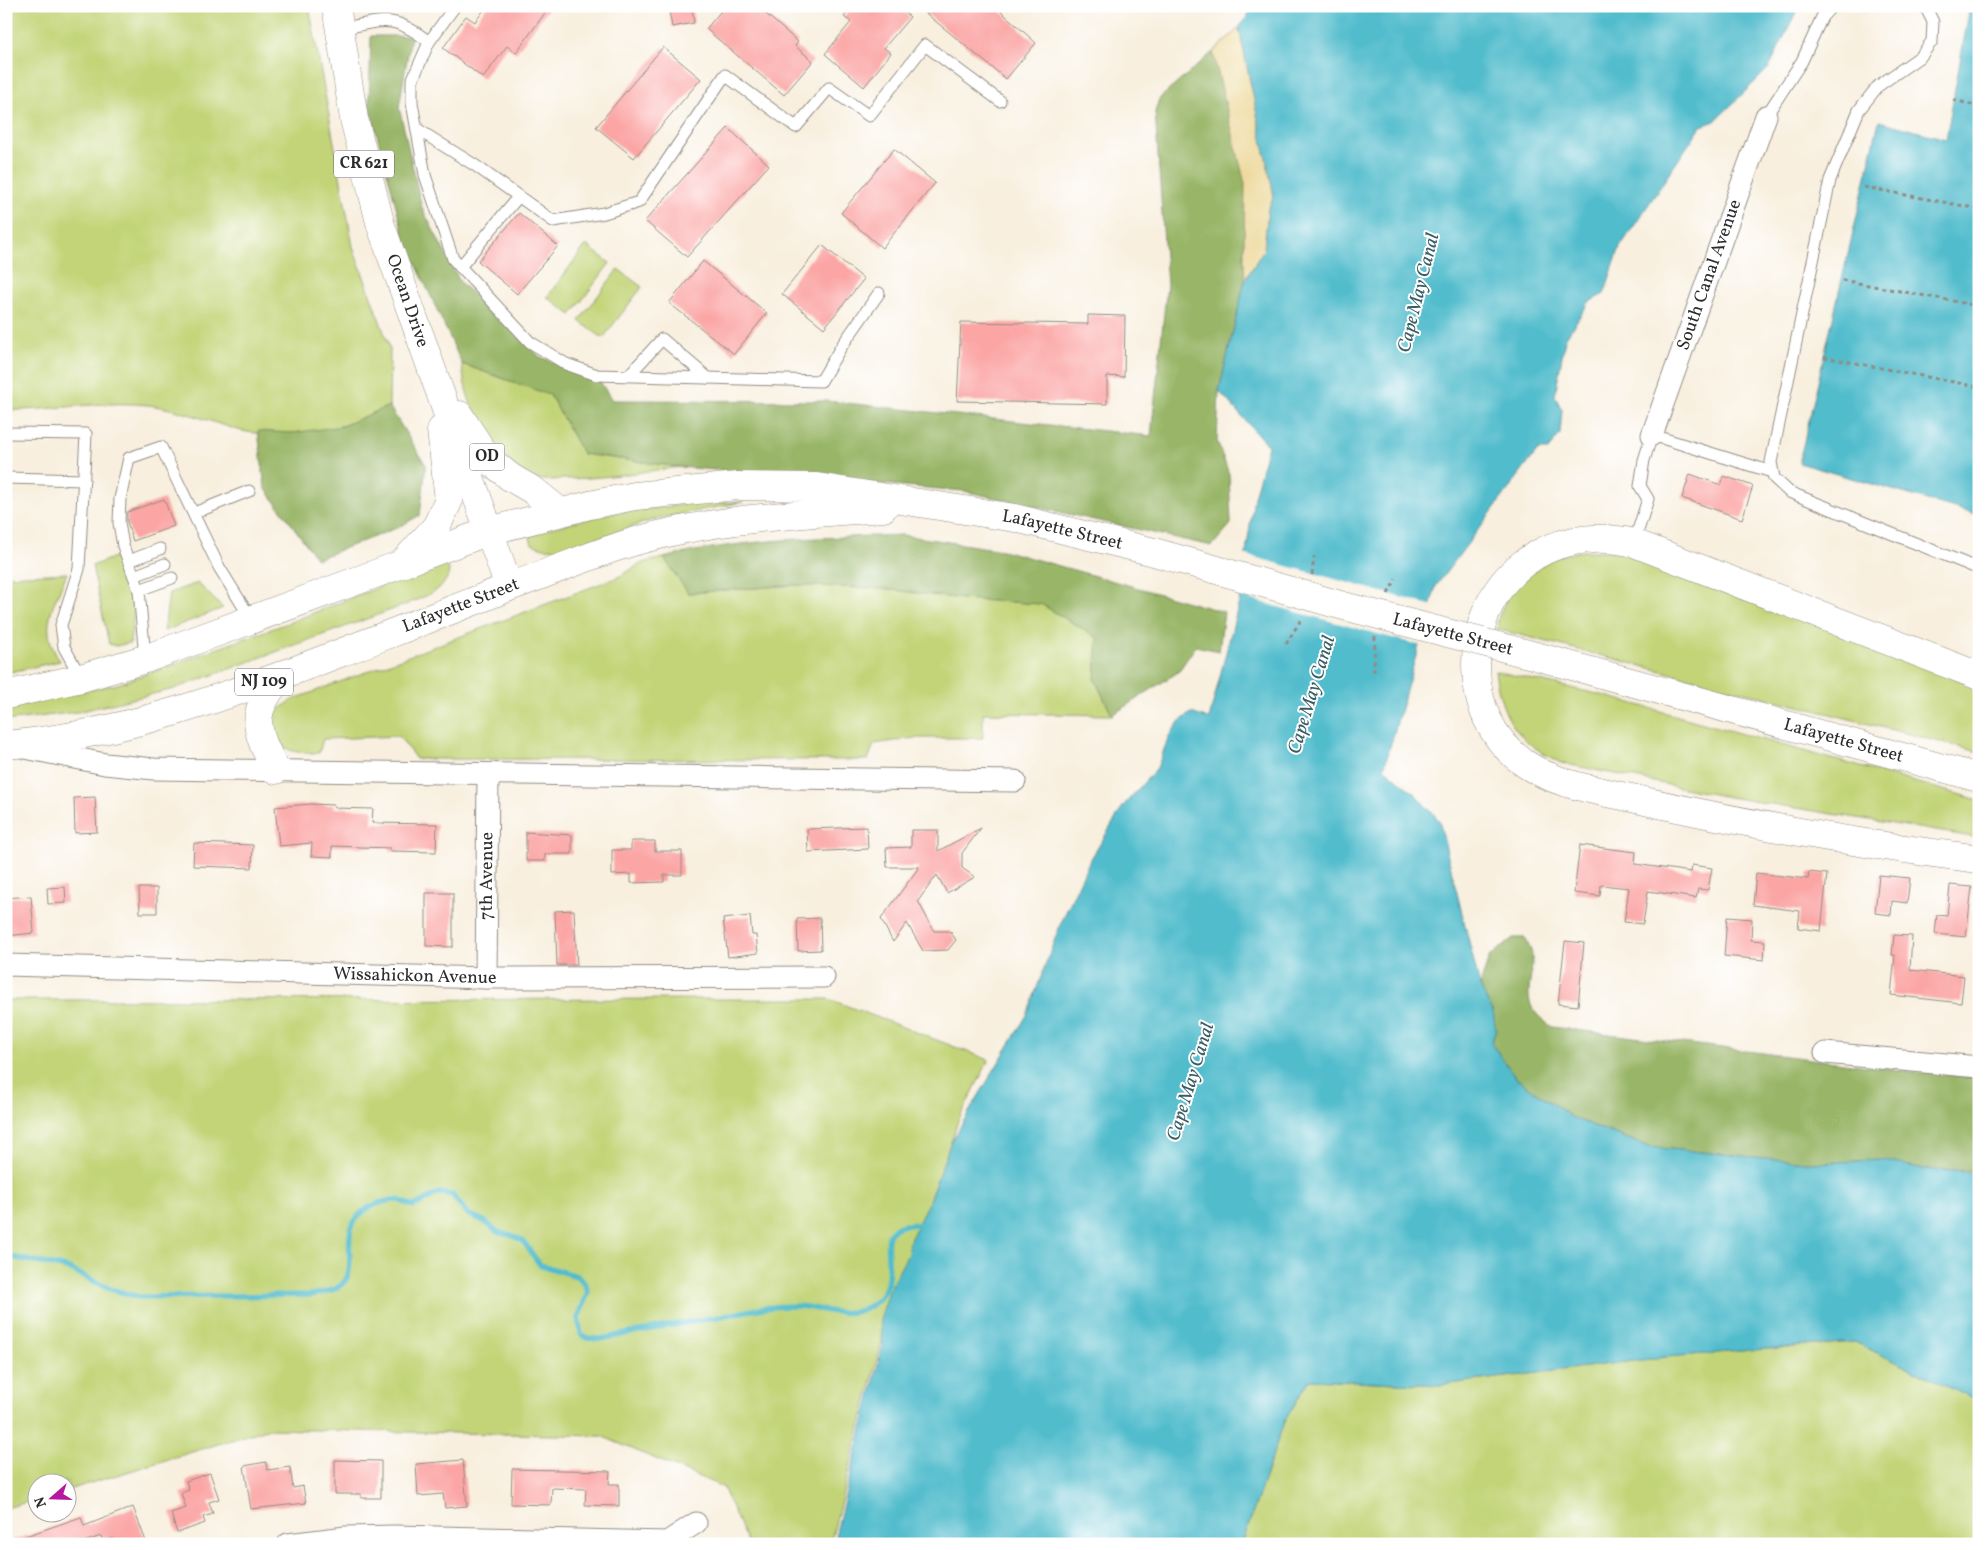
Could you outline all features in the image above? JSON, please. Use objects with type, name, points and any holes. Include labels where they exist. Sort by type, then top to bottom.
[{"type":"main road","name":"Ocean Drive","points":[[338,18],[354,119],[381,226],[509,587]]},
{"type":"main road","name":"OD","points":[[436,381],[488,458],[510,477],[534,491],[560,512]]},
{"type":"main road","points":[[402,564],[436,527],[449,500],[436,381]]},
{"type":"main road","name":"Lafayette Street","points":[[6,694],[81,678],[145,659],[252,621],[489,531],[560,512],[635,496],[738,486],[817,487],[1015,518],[1154,552],[1340,605],[1536,656],[1979,778]]},
{"type":"main road","name":"Lafayette Street","points":[[8,745],[88,733],[148,720],[218,699],[621,546],[689,530],[759,518],[924,504]]},
{"type":"main road","points":[[1979,676],[1634,542],[1593,537],[1570,540],[1548,548],[1527,560],[1495,593],[1484,616],[1478,640],[1476,687],[1482,708],[1492,729],[1506,747],[1524,762],[1546,775],[1571,784],[1710,816],[1903,849],[1979,858]]},
{"type":"main road","points":[[276,770],[263,744],[258,713],[266,694],[281,676]]},
{"type":"street","name":"South Canal Avenue","points":[[1652,435],[1766,116]]},
{"type":"street","points":[[8,745],[129,767],[1015,781]]},
{"type":"street","name":"7th Avenue","points":[[486,978],[488,774]]},
{"type":"street","name":"Wissahickon Avenue","points":[[6,965],[486,978],[824,977]]},
{"type":"street","points":[[1825,1053],[1979,1068]]},
{"type":"street","points":[[292,1543],[346,1537],[395,1536],[667,1542],[696,1523]]},
{"type":"lane","points":[[455,6],[429,42],[412,81],[412,103],[425,175],[453,259],[530,342],[566,364],[597,375],[821,381],[841,346],[879,293]]},
{"type":"lane","points":[[1766,116],[1802,61],[1822,17],[1832,6]]},
{"type":"lane","points":[[1925,6],[1932,22],[1932,41],[1922,56],[1878,86],[1859,110],[1830,180],[1771,462],[1774,478],[1788,492],[1979,570]]},
{"type":"lane","points":[[338,18],[388,20],[410,27],[429,42]]},
{"type":"lane","points":[[417,129],[553,221],[604,213],[639,202],[726,75],[796,127],[829,88],[869,116],[925,45],[1000,101]]},
{"type":"lane","points":[[460,266],[518,197]]},
{"type":"lane","points":[[629,375],[662,339],[708,378]]},
{"type":"lane","points":[[6,433],[86,434],[79,569],[61,625],[64,647],[81,678]]},
{"type":"lane","points":[[1634,542],[1648,499],[1640,486],[1644,460],[1652,435],[1772,472]]},
{"type":"lane","points":[[145,659],[139,590],[123,546],[119,523],[122,478],[129,458],[161,446],[194,513],[212,563],[252,621]]},
{"type":"lane","points":[[6,478],[84,480]]},
{"type":"lane","points":[[194,513],[249,491]]},
{"type":"lane","points":[[129,561],[160,549]]},
{"type":"lane","points":[[134,576],[166,564]]},
{"type":"lane","points":[[139,590],[172,578]]},
{"type":"path","points":[[1953,100],[1979,106]]},
{"type":"path","points":[[1864,187],[1979,210]]},
{"type":"path","points":[[1842,280],[1979,306]]},
{"type":"path","points":[[1824,357],[1979,387]]},
{"type":"green space","points":[[6,6],[309,6],[353,247],[390,349],[389,406],[334,428],[276,434],[238,430],[174,410],[148,405],[103,404],[6,410]]},
{"type":"green space","points":[[371,36],[411,36],[399,107],[422,208],[460,282],[540,357],[599,380],[612,400],[827,401],[1151,436],[1167,285],[1155,112],[1159,99],[1213,52],[1245,184],[1245,280],[1219,391],[1217,441],[1229,474],[1231,524],[1212,546],[964,491],[680,467],[583,454],[550,395],[462,364],[405,240],[369,104]]},
{"type":"green space","points":[[586,245],[610,263],[571,315],[547,297]]},
{"type":"green space","points":[[618,269],[642,287],[603,338],[579,321]]},
{"type":"green space","points":[[462,364],[550,395],[583,454],[680,467],[606,477],[550,480],[538,479],[522,472],[508,461],[485,432],[469,398]]},
{"type":"green space","points":[[389,406],[426,465],[420,515],[399,527],[317,559],[265,488],[258,431],[292,433],[343,426]]},
{"type":"green space","points":[[743,502],[655,519],[566,549],[543,548],[532,544],[530,537],[535,532],[607,514],[698,503]]},
{"type":"green space","points":[[902,535],[1002,550],[1224,612],[1219,651],[1196,646],[1178,672],[1112,715],[1095,680],[1098,638],[1041,604],[963,599],[885,589],[795,585],[688,593],[664,558],[723,546],[782,540]]},
{"type":"green space","points":[[1581,551],[1612,551],[1640,558],[1979,687],[1979,752],[1497,629],[1499,616],[1509,593],[1552,557]]},
{"type":"green space","points":[[117,556],[134,612],[130,643],[116,646],[109,644],[92,566]]},
{"type":"green space","points":[[664,558],[688,593],[795,585],[885,589],[963,599],[1041,604],[1098,638],[1095,680],[1112,715],[983,713],[983,738],[915,738],[874,744],[868,760],[416,759],[399,736],[323,739],[319,753],[298,752],[280,743],[271,716],[292,700],[618,577],[642,563]]},
{"type":"green space","points":[[443,562],[449,569],[448,577],[444,583],[426,596],[405,605],[174,689],[77,712],[6,721],[6,708],[118,684],[285,624]]},
{"type":"green space","points":[[67,573],[53,606],[49,627],[53,649],[60,661],[6,673],[6,576]]},
{"type":"green space","points":[[198,583],[223,608],[164,631],[169,593]]},
{"type":"green space","points":[[1495,671],[1606,696],[1979,800],[1979,838],[1723,796],[1561,763],[1533,746],[1514,727],[1502,703]]},
{"type":"green space","points":[[1513,938],[1525,938],[1530,949],[1532,968],[1529,987],[1530,1003],[1541,1018],[1552,1027],[1924,1073],[1979,1078],[1979,1171],[1924,1169],[1881,1160],[1816,1163],[1649,1147],[1573,1118],[1517,1079],[1491,1043],[1496,1029],[1480,986],[1489,957]]},
{"type":"green space","points":[[829,999],[989,1060],[958,1121],[882,1341],[830,1544],[748,1544],[723,1487],[601,1436],[267,1429],[78,1487],[78,1472],[28,1472],[28,1502],[6,1508],[6,1000]]},
{"type":"green space","points":[[1854,1342],[1979,1401],[1979,1544],[1242,1544],[1284,1422],[1310,1379],[1441,1385],[1666,1357]]},
{"type":"sand","points":[[1239,28],[1274,196],[1268,209],[1264,249],[1245,280],[1245,184],[1213,52]]},
{"type":"water","name":"Cape May Canal","points":[[1249,6],[1799,6],[1769,68],[1715,121],[1701,126],[1620,247],[1604,294],[1589,302],[1565,339],[1555,396],[1562,410],[1560,434],[1548,450],[1538,450],[1436,586],[1384,768],[1414,793],[1439,820],[1480,986],[1493,1012],[1496,1029],[1491,1043],[1517,1079],[1573,1118],[1649,1147],[1816,1163],[1881,1160],[1924,1169],[1979,1173],[1979,1401],[1854,1342],[1666,1357],[1441,1385],[1310,1379],[1284,1422],[1242,1544],[833,1544],[883,1345],[880,1320],[890,1288],[908,1254],[910,1240],[928,1203],[951,1142],[1027,1015],[1060,925],[1089,862],[1124,805],[1157,768],[1169,736],[1179,722],[1191,713],[1209,719],[1239,602],[1254,497],[1268,446],[1219,391],[1245,280],[1264,249],[1268,209],[1274,196],[1239,28],[1250,12]]},
{"type":"water","points":[[1970,6],[1979,6],[1979,515],[1799,463],[1879,121],[1946,139]]},
{"type":"pier","points":[[1243,554],[1433,606],[1422,646],[1238,596]]},
{"type":"building","points":[[487,6],[550,6],[516,53],[507,46],[483,78],[443,48],[466,16],[475,22]]},
{"type":"building","points":[[725,6],[757,6],[798,42],[795,46],[813,61],[784,95],[706,29]]},
{"type":"building","points":[[853,6],[897,6],[910,17],[884,48],[891,53],[864,87],[825,54],[851,22],[844,17]]},
{"type":"building","points":[[917,6],[995,6],[1036,43],[1006,79]]},
{"type":"building","points":[[692,7],[694,23],[672,27],[669,11]]},
{"type":"building","points":[[663,47],[701,79],[634,158],[596,127]]},
{"type":"building","points":[[728,128],[769,165],[687,257],[645,221]]},
{"type":"building","points":[[894,149],[935,183],[882,248],[841,213]]},
{"type":"building","points":[[519,213],[558,246],[517,294],[478,261]]},
{"type":"building","points":[[822,245],[864,279],[824,328],[782,294]]},
{"type":"building","points":[[703,261],[767,313],[734,354],[669,303]]},
{"type":"building","points":[[1088,315],[1125,316],[1124,377],[1107,376],[1107,404],[957,401],[961,322],[1088,324]]},
{"type":"building","points":[[1690,474],[1721,485],[1724,476],[1753,486],[1742,519],[1682,498]]},
{"type":"building","points":[[164,499],[174,526],[133,541],[127,522],[127,512]]},
{"type":"building","points":[[95,797],[97,832],[75,833],[74,798]]},
{"type":"building","points":[[311,804],[334,805],[334,808],[373,809],[372,823],[437,824],[436,852],[390,851],[390,848],[332,846],[332,857],[311,856],[312,843],[279,846],[275,807]]},
{"type":"building","points":[[867,827],[868,849],[808,852],[807,829]]},
{"type":"building","points":[[981,828],[962,853],[962,868],[975,877],[947,893],[937,875],[918,901],[934,931],[950,931],[956,940],[948,950],[923,951],[907,923],[893,942],[881,919],[919,867],[887,867],[886,848],[911,847],[911,830],[938,830],[938,851]]},
{"type":"building","points":[[526,832],[572,835],[572,854],[545,854],[545,861],[526,861]]},
{"type":"building","points":[[631,841],[655,841],[655,851],[682,851],[682,875],[664,875],[664,882],[631,883],[631,874],[612,875],[612,850],[631,850]]},
{"type":"building","points":[[194,843],[253,845],[252,868],[193,866]]},
{"type":"building","points":[[1580,845],[1636,852],[1635,864],[1691,872],[1692,865],[1712,868],[1708,890],[1698,889],[1696,898],[1648,891],[1643,924],[1624,922],[1629,888],[1601,885],[1600,896],[1574,893]]},
{"type":"building","points":[[1809,872],[1827,874],[1821,931],[1798,928],[1800,911],[1753,905],[1756,873],[1808,879]]},
{"type":"building","points":[[1879,875],[1910,878],[1907,903],[1892,901],[1891,915],[1875,913]]},
{"type":"building","points":[[1950,885],[1972,887],[1966,937],[1935,934],[1937,915],[1947,916]]},
{"type":"building","points":[[65,887],[66,903],[48,904],[47,888]]},
{"type":"building","points":[[139,888],[157,888],[157,913],[140,913]]},
{"type":"building","points":[[426,893],[453,893],[453,947],[426,946]]},
{"type":"building","points":[[31,896],[34,933],[6,936],[6,898]]},
{"type":"building","points":[[574,910],[577,965],[557,965],[555,911]]},
{"type":"building","points":[[750,916],[752,935],[756,935],[758,953],[728,957],[723,919]]},
{"type":"building","points":[[1727,917],[1752,919],[1751,940],[1765,941],[1764,960],[1724,956]]},
{"type":"building","points":[[820,918],[821,950],[798,951],[797,919]]},
{"type":"building","points":[[1894,935],[1912,936],[1910,970],[1964,976],[1961,1003],[1891,995],[1895,955],[1892,955]]},
{"type":"building","points":[[1565,941],[1584,943],[1578,1006],[1558,1004]]},
{"type":"building","points":[[335,1460],[381,1461],[381,1498],[361,1498],[361,1494],[335,1494]]},
{"type":"building","points":[[463,1460],[467,1506],[445,1508],[443,1494],[418,1496],[416,1464]]},
{"type":"building","points":[[266,1462],[267,1470],[290,1467],[293,1488],[303,1486],[306,1503],[251,1509],[244,1466]]},
{"type":"building","points":[[512,1469],[610,1471],[609,1484],[619,1484],[619,1506],[585,1505],[586,1489],[552,1488],[551,1505],[511,1504]]},
{"type":"building","points":[[210,1473],[219,1499],[209,1502],[213,1514],[203,1517],[205,1523],[177,1533],[171,1513],[186,1508],[181,1493],[189,1490],[186,1481]]},
{"type":"building","points":[[133,1507],[147,1544],[115,1544],[113,1538],[103,1542],[101,1536],[78,1544],[12,1544],[11,1541],[66,1522],[78,1522],[78,1518],[81,1517],[84,1526]]},
{"type":"waterway","points":[[6,1256],[67,1268],[110,1289],[139,1297],[311,1295],[340,1286],[348,1275],[350,1266],[350,1235],[359,1215],[370,1207],[383,1202],[398,1200],[414,1206],[439,1193],[452,1195],[468,1214],[484,1221],[499,1233],[511,1235],[523,1241],[540,1265],[577,1276],[585,1284],[588,1292],[578,1318],[581,1334],[588,1338],[601,1339],[776,1307],[796,1306],[831,1312],[849,1312],[866,1308],[881,1297],[887,1283],[889,1268],[888,1241],[892,1231],[902,1225],[923,1225]]}]
